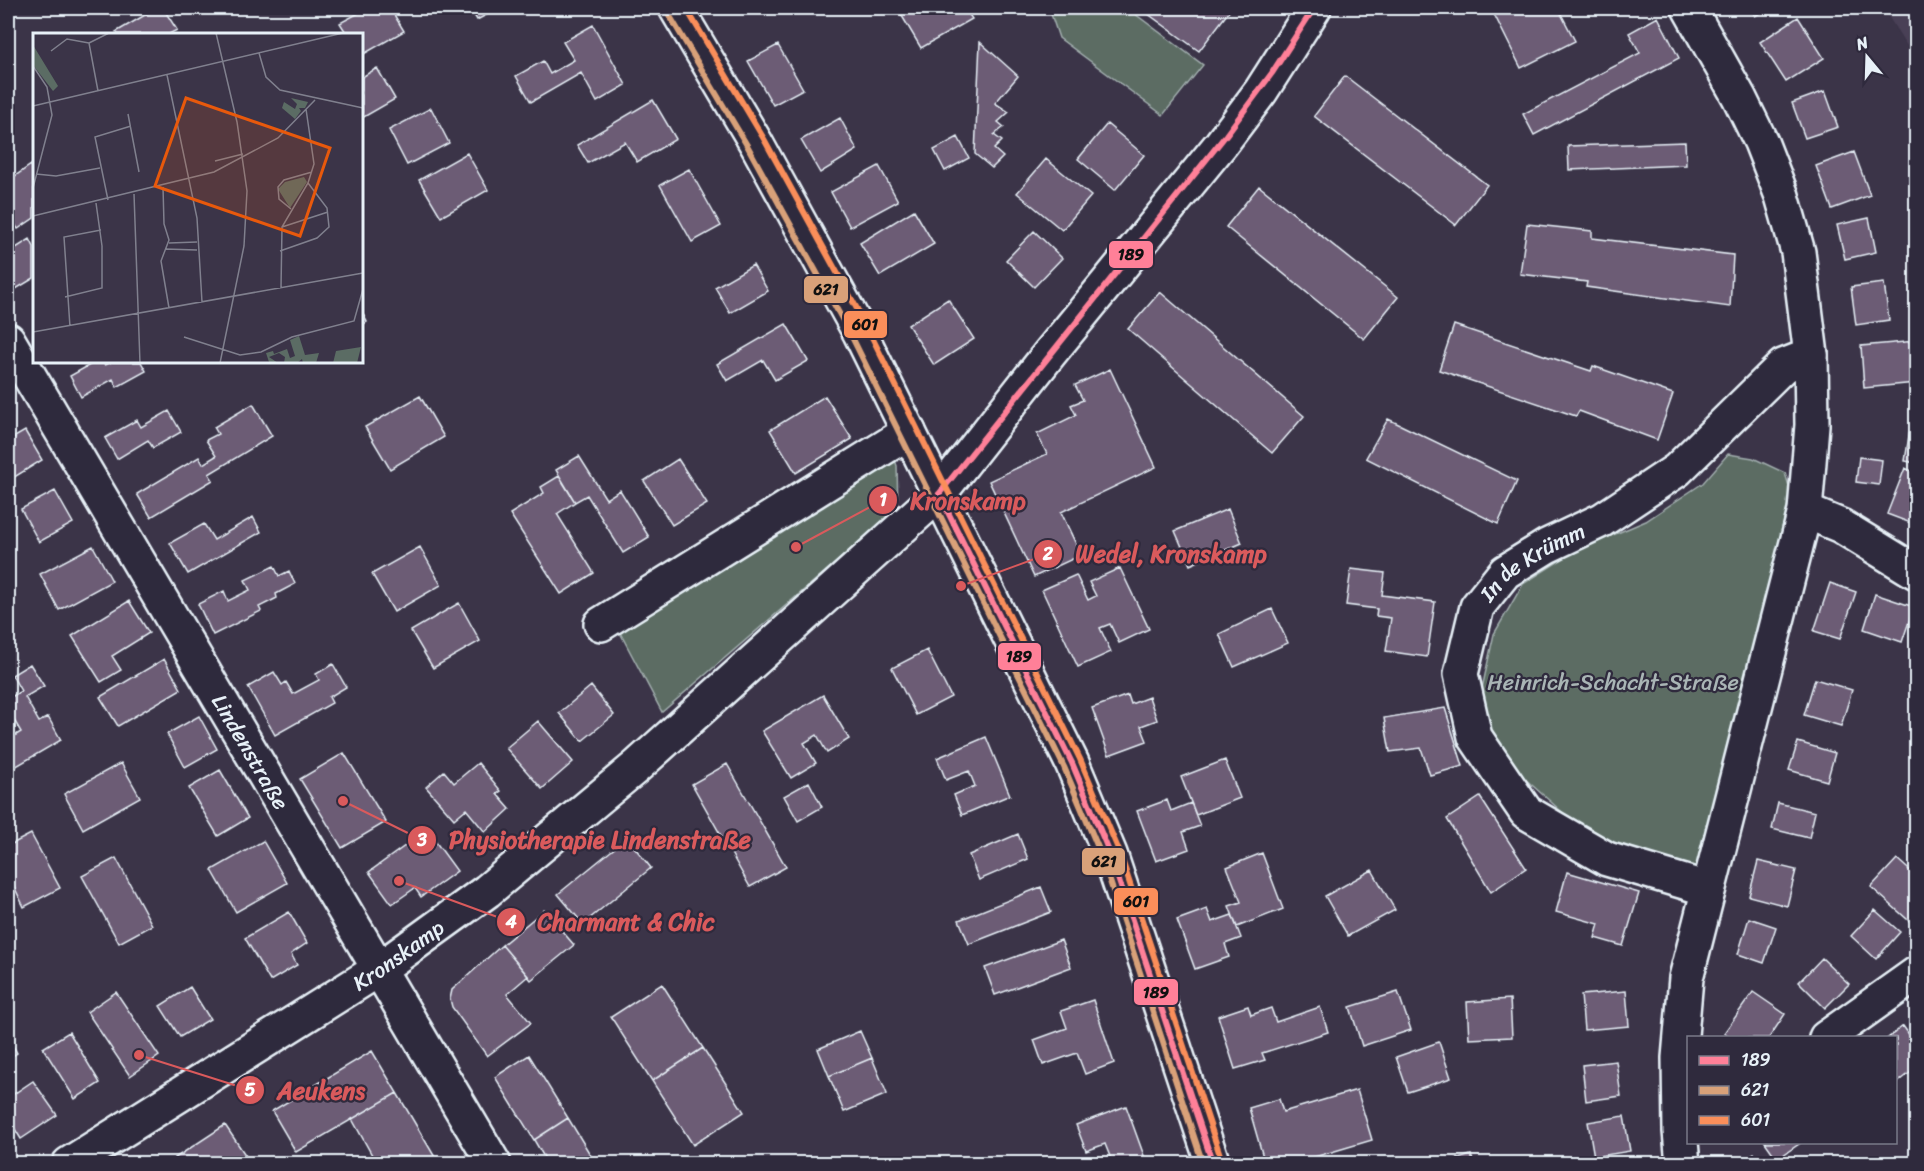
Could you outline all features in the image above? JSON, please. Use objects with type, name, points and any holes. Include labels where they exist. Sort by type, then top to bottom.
[{"type":"street","points":[[676,8],[711,63],[860,333],[1072,763],[1110,854],[1213,1164]]},
{"type":"street","name":"Kronskamp","points":[[86,1159],[378,970],[487,891],[636,766],[939,494],[1050,353],[1221,144],[1261,91],[1314,8]]},
{"type":"street","points":[[1683,1164],[1684,1128],[1678,1058],[1686,978],[1805,511],[1812,425],[1811,355],[1798,252],[1782,196],[1761,142],[1740,98],[1689,8]]},
{"type":"street","name":"Lindenstraße","points":[[8,339],[494,1164]]},
{"type":"street","name":"In de Krümm","points":[[1708,889],[1607,859],[1526,812],[1475,737],[1461,674],[1477,607],[1505,572],[1547,546],[1602,520],[1677,470],[1783,366],[1811,355]]},
{"type":"street","points":[[601,624],[909,432]]},
{"type":"street","points":[[1805,511],[1841,526],[1917,572]]},
{"type":"street","points":[[1829,1036],[1917,974]]},
{"type":"shaded area","points":[[1883,8],[1916,8],[1916,60]]},
{"type":"green space","points":[[1049,8],[1127,8],[1203,65],[1163,115],[1059,38]]},
{"type":"green space","points":[[891,448],[897,466],[898,509],[662,712],[616,625]]},
{"type":"green space","name":"Heinrich-Schacht-Straße","points":[[1728,454],[1753,458],[1785,473],[1792,496],[1695,872],[1632,855],[1570,819],[1505,761],[1479,702],[1494,634],[1523,584],[1575,551],[1646,521],[1703,483]]},
{"type":"building","points":[[157,8],[163,8],[177,30],[171,33],[116,32]]},
{"type":"building","points":[[368,8],[390,8],[404,31],[363,54],[363,33],[346,33],[340,23]]},
{"type":"building","points":[[470,8],[499,8],[477,20]]},
{"type":"building","points":[[906,8],[965,8],[972,19],[921,48],[899,11]]},
{"type":"building","points":[[1140,8],[1226,8],[1230,10],[1199,51]]},
{"type":"building","points":[[1491,8],[1558,8],[1575,41],[1521,68]]},
{"type":"building","points":[[1750,8],[1769,8],[1755,16]]},
{"type":"building","points":[[1658,17],[1679,58],[1534,135],[1523,114],[1640,53],[1629,33]]},
{"type":"building","points":[[1798,17],[1824,58],[1786,82],[1760,42]]},
{"type":"building","points":[[593,25],[626,85],[597,102],[581,73],[531,102],[516,76],[543,61],[550,74],[574,60],[563,42]]},
{"type":"building","points":[[980,42],[1018,76],[995,103],[1009,112],[998,122],[1004,127],[994,135],[1002,141],[994,149],[1003,157],[992,168],[975,154]]},
{"type":"building","points":[[778,45],[803,89],[773,105],[748,61]]},
{"type":"building","points":[[377,68],[395,99],[363,117],[363,76]]},
{"type":"building","points":[[1345,76],[1487,185],[1456,225],[1314,116]]},
{"type":"building","points":[[1825,91],[1838,127],[1805,138],[1792,103]]},
{"type":"building","points":[[653,100],[676,139],[637,162],[625,142],[588,163],[577,145]]},
{"type":"building","points":[[431,108],[449,143],[407,165],[389,130]]},
{"type":"building","points":[[840,118],[857,150],[820,173],[801,140]]},
{"type":"building","points":[[1107,124],[1144,155],[1115,190],[1078,159]]},
{"type":"building","points":[[958,137],[969,158],[945,171],[934,150]]},
{"type":"building","points":[[1685,142],[1686,165],[1569,170],[1568,146]]},
{"type":"building","points":[[1854,152],[1870,195],[1832,209],[1816,166]]},
{"type":"building","points":[[467,153],[488,190],[441,217],[419,180]]},
{"type":"building","points":[[1046,159],[1091,196],[1062,230],[1017,193]]},
{"type":"building","points":[[33,164],[33,219],[18,229],[8,214],[8,181]]},
{"type":"building","points":[[879,166],[898,201],[850,227],[831,192]]},
{"type":"building","points":[[689,169],[721,226],[692,242],[660,185]]},
{"type":"building","points":[[1259,186],[1398,297],[1364,339],[1226,227]]},
{"type":"building","points":[[914,210],[934,244],[880,276],[860,243]]},
{"type":"building","points":[[1869,218],[1876,252],[1845,259],[1837,225]]},
{"type":"building","points":[[1527,224],[1592,231],[1592,238],[1733,255],[1730,307],[1586,287],[1587,282],[1520,274]]},
{"type":"building","points":[[1034,231],[1062,258],[1034,287],[1006,260]]},
{"type":"building","points":[[30,239],[33,245],[33,279],[11,292],[8,286],[8,253]]},
{"type":"building","points":[[753,265],[768,291],[730,313],[715,287]]},
{"type":"building","points":[[1884,283],[1889,320],[1856,325],[1851,287]]},
{"type":"building","points":[[1160,292],[1304,416],[1272,453],[1128,329]]},
{"type":"building","points":[[948,299],[974,339],[934,365],[908,325]]},
{"type":"building","points":[[786,324],[808,361],[775,380],[763,360],[727,381],[717,364]]},
{"type":"building","points":[[1454,325],[1591,371],[1593,366],[1673,394],[1657,440],[1579,411],[1576,416],[1439,370]]},
{"type":"building","points":[[1916,341],[1916,383],[1864,388],[1861,346]]},
{"type":"building","points":[[93,363],[105,365],[142,363],[146,371],[117,387],[113,379],[81,397],[70,376]]},
{"type":"building","points":[[1110,369],[1156,467],[1061,512],[1081,555],[1034,577],[989,481],[1047,454],[1037,434],[1076,415],[1071,405],[1083,400],[1075,385]]},
{"type":"building","points":[[420,396],[444,437],[390,469],[365,427]]},
{"type":"building","points":[[825,396],[852,439],[796,473],[770,430]]},
{"type":"building","points":[[253,404],[272,436],[209,474],[213,480],[151,517],[137,494],[199,457],[203,464],[216,456],[206,440],[218,434],[214,427]]},
{"type":"building","points":[[1913,410],[1916,411],[1916,463],[1905,461]]},
{"type":"building","points":[[169,411],[181,432],[153,448],[148,440],[117,459],[105,438],[137,420],[141,427]]},
{"type":"building","points":[[1388,419],[1517,481],[1498,524],[1366,458]]},
{"type":"building","points":[[25,431],[42,460],[8,481],[8,441]]},
{"type":"building","points":[[579,456],[606,499],[620,490],[649,537],[623,553],[587,495],[575,502],[556,470]]},
{"type":"building","points":[[1859,457],[1882,460],[1879,485],[1856,482]]},
{"type":"building","points":[[678,459],[707,504],[672,525],[644,481]]},
{"type":"building","points":[[1905,468],[1916,473],[1916,525],[1887,514]]},
{"type":"building","points":[[559,476],[575,502],[557,514],[594,573],[561,594],[510,514],[544,493],[541,487]]},
{"type":"building","points":[[55,491],[73,523],[39,542],[21,509]]},
{"type":"building","points":[[1228,509],[1242,543],[1190,565],[1175,531]]},
{"type":"building","points":[[253,517],[261,532],[188,574],[170,543],[204,524],[214,540]]},
{"type":"building","points":[[93,546],[112,581],[59,610],[40,574]]},
{"type":"building","points":[[420,547],[441,585],[394,612],[372,574]]},
{"type":"building","points":[[274,566],[279,576],[289,571],[295,584],[276,594],[277,598],[259,607],[261,611],[213,635],[198,604],[224,591],[228,601],[250,590],[245,580]]},
{"type":"building","points":[[1120,568],[1149,629],[1119,643],[1110,624],[1100,628],[1111,652],[1078,667],[1042,590],[1076,575],[1088,600],[1096,596],[1089,582]]},
{"type":"building","points":[[1351,569],[1385,573],[1382,595],[1435,602],[1427,657],[1386,651],[1391,618],[1376,616],[1377,609],[1346,605]]},
{"type":"building","points":[[1830,583],[1856,592],[1840,639],[1814,631]]},
{"type":"building","points":[[1875,594],[1914,607],[1902,642],[1864,629]]},
{"type":"building","points":[[129,601],[149,633],[112,656],[121,670],[101,682],[72,636]]},
{"type":"building","points":[[459,603],[480,641],[433,668],[411,631]]},
{"type":"building","points":[[1272,609],[1288,643],[1234,667],[1219,634]]},
{"type":"building","points":[[927,650],[951,697],[916,715],[892,668]]},
{"type":"building","points":[[164,659],[181,689],[118,726],[100,697]]},
{"type":"building","points":[[30,664],[44,686],[25,697],[39,722],[48,717],[61,740],[8,771],[8,740],[21,732],[8,710],[8,699],[21,691],[12,675]]},
{"type":"building","points":[[333,664],[346,687],[329,697],[332,703],[275,735],[248,687],[274,672],[282,685],[286,682],[293,694],[319,680],[316,674]]},
{"type":"building","points":[[1815,679],[1852,690],[1841,726],[1804,715]]},
{"type":"building","points":[[591,686],[614,715],[582,741],[559,713]]},
{"type":"building","points":[[823,695],[849,739],[827,753],[817,735],[804,743],[816,763],[791,778],[762,731]]},
{"type":"building","points":[[1128,695],[1131,704],[1149,697],[1157,720],[1141,726],[1147,741],[1109,755],[1092,708]]},
{"type":"building","points":[[1445,708],[1463,766],[1430,775],[1421,748],[1390,752],[1384,718]]},
{"type":"building","points":[[199,716],[217,749],[185,767],[167,734]]},
{"type":"building","points":[[538,721],[573,762],[542,789],[506,748]]},
{"type":"building","points":[[986,737],[1010,795],[962,815],[954,795],[975,786],[969,771],[946,780],[937,758]]},
{"type":"building","points":[[1798,742],[1835,753],[1827,781],[1789,770]]},
{"type":"building","points":[[344,753],[386,822],[342,848],[300,779]]},
{"type":"building","points":[[1225,760],[1240,798],[1196,815],[1181,777]]},
{"type":"building","points":[[121,763],[140,797],[83,829],[64,794]]},
{"type":"building","points":[[478,763],[501,791],[497,794],[510,809],[485,832],[466,809],[454,819],[426,787],[444,771],[454,783]]},
{"type":"building","points":[[727,764],[786,867],[750,887],[692,784]]},
{"type":"building","points":[[220,770],[248,818],[218,836],[189,788]]},
{"type":"building","points":[[809,782],[822,807],[798,821],[784,796]]},
{"type":"building","points":[[1480,797],[1526,868],[1491,892],[1447,819]]},
{"type":"building","points":[[1167,800],[1171,811],[1191,803],[1200,826],[1183,832],[1189,849],[1156,861],[1137,811]]},
{"type":"building","points":[[1778,803],[1815,812],[1809,838],[1772,829]]},
{"type":"building","points":[[427,830],[457,871],[421,897],[415,888],[392,904],[369,872]]},
{"type":"building","points":[[31,834],[60,888],[24,907],[8,874],[8,846]]},
{"type":"building","points":[[1018,834],[1028,859],[979,880],[969,855]]},
{"type":"building","points":[[627,838],[651,868],[583,924],[558,894]]},
{"type":"building","points":[[263,841],[287,883],[236,912],[212,870]]},
{"type":"building","points":[[1262,853],[1283,909],[1237,927],[1229,906],[1241,902],[1227,867]]},
{"type":"building","points":[[116,858],[152,925],[119,943],[82,876]]},
{"type":"building","points":[[1897,859],[1916,876],[1916,927],[1871,887]]},
{"type":"building","points":[[1758,861],[1796,870],[1787,906],[1749,896]]},
{"type":"building","points":[[1372,870],[1395,910],[1348,936],[1325,896]]},
{"type":"building","points":[[1567,872],[1639,893],[1623,946],[1595,938],[1599,924],[1556,912]]},
{"type":"building","points":[[1041,887],[1051,912],[969,944],[959,920]]},
{"type":"building","points":[[1207,909],[1212,922],[1232,915],[1241,938],[1225,944],[1229,957],[1195,969],[1177,920]]},
{"type":"building","points":[[544,910],[574,945],[531,980],[502,945]]},
{"type":"building","points":[[1875,910],[1900,932],[1876,959],[1851,936]]},
{"type":"building","points":[[289,912],[307,943],[291,954],[297,965],[270,981],[245,938]]},
{"type":"building","points":[[1749,918],[1776,927],[1764,963],[1738,954]]},
{"type":"building","points":[[1061,940],[1071,967],[995,995],[985,968]]},
{"type":"building","points":[[502,945],[528,976],[507,994],[531,1023],[487,1056],[452,1007],[450,999],[452,990]]},
{"type":"building","points":[[1822,958],[1849,984],[1825,1008],[1799,982]]},
{"type":"building","points":[[662,984],[703,1048],[652,1081],[611,1017]]},
{"type":"building","points":[[190,987],[210,1019],[180,1037],[160,1006]]},
{"type":"building","points":[[1626,991],[1629,1026],[1584,1030],[1581,995]]},
{"type":"building","points":[[116,992],[159,1056],[130,1076],[87,1012]]},
{"type":"building","points":[[1398,992],[1411,1030],[1362,1046],[1350,1007]]},
{"type":"building","points":[[1753,992],[1785,1014],[1770,1036],[1728,1036],[1724,1033]]},
{"type":"building","points":[[1510,999],[1512,1037],[1469,1039],[1467,1002]]},
{"type":"building","points":[[1093,1000],[1114,1063],[1085,1074],[1077,1053],[1043,1065],[1034,1040],[1067,1028],[1061,1011]]},
{"type":"building","points":[[1248,1006],[1251,1015],[1271,1008],[1276,1022],[1320,1007],[1328,1032],[1262,1053],[1265,1060],[1235,1069],[1218,1016]]},
{"type":"building","points":[[1903,1026],[1916,1044],[1916,1068],[1897,1083],[1897,1036],[1890,1036]]},
{"type":"building","points":[[860,1031],[872,1058],[829,1076],[818,1049]]},
{"type":"building","points":[[69,1032],[100,1083],[75,1099],[43,1048]]},
{"type":"building","points":[[8,1037],[17,1053],[8,1059]]},
{"type":"building","points":[[1439,1042],[1451,1078],[1408,1092],[1396,1057]]},
{"type":"building","points":[[703,1048],[744,1112],[693,1145],[652,1081]]},
{"type":"building","points":[[372,1051],[397,1093],[296,1152],[272,1111]]},
{"type":"building","points":[[529,1055],[568,1118],[534,1140],[495,1077]]},
{"type":"building","points":[[872,1058],[887,1094],[844,1112],[829,1076]]},
{"type":"building","points":[[1616,1061],[1621,1096],[1586,1101],[1582,1065]]},
{"type":"building","points":[[33,1081],[57,1115],[21,1139],[8,1118],[8,1098]]},
{"type":"building","points":[[1357,1090],[1372,1140],[1291,1164],[1265,1164],[1249,1108],[1279,1099],[1283,1112]]},
{"type":"building","points":[[397,1093],[439,1164],[377,1164],[352,1119]]},
{"type":"building","points":[[1126,1106],[1147,1164],[1099,1164],[1111,1159],[1105,1144],[1086,1151],[1076,1125]]},
{"type":"building","points":[[1624,1116],[1630,1151],[1594,1157],[1588,1122]]},
{"type":"building","points":[[568,1118],[596,1164],[548,1164],[534,1140]]},
{"type":"building","points":[[225,1125],[246,1156],[234,1164],[179,1164],[175,1158]]},
{"type":"building","points":[[1766,1144],[1799,1144],[1777,1159]]},
{"type":"building","points":[[1754,1153],[1760,1164],[1736,1164]]},
{"type":"building","points":[[1471,1155],[1474,1164],[1441,1164]]},
{"type":"building","points":[[1899,1157],[1904,1164],[1892,1164]]},
{"type":"transit line","name":"601","points":[[686,8],[764,139],[868,329],[1080,759],[1119,851],[1222,1161]]},
{"type":"transit line","name":"189","points":[[939,494],[1226,135],[1272,73],[1314,8]]},
{"type":"transit line","name":"621","points":[[668,13],[748,147],[852,337],[1064,767],[1102,857],[1203,1164]]},
{"type":"transit line","name":"189","points":[[939,494],[1072,763],[1110,854],[1213,1164]]},
{"type":"place","name":"Kronskamp","points":[[796,547]]},
{"type":"place","name":"Wedel, Kronskamp","points":[[961,586]]},
{"type":"place","name":"Physiotherapie Lindenstraße","points":[[343,801]]},
{"type":"place","name":"Charmant & Chic","points":[[399,881]]},
{"type":"place","name":"Aeukens","points":[[139,1055]]}]
